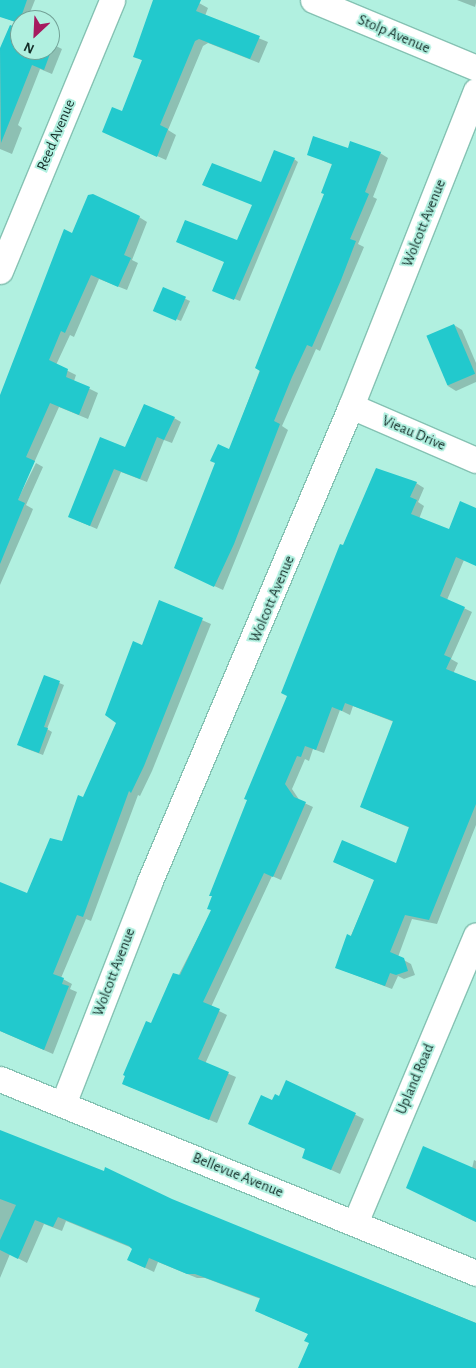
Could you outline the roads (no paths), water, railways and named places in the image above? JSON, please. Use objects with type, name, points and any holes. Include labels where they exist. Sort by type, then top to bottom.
[{"type":"street","name":"Reed Avenue","points":[[0,271],[112,0]]},
{"type":"street","name":"Stolp Avenue","points":[[313,0],[476,68]]},
{"type":"street","name":"Wolcott Avenue","points":[[63,1104],[149,883],[351,406],[476,91]]},
{"type":"street","name":"Vieau Drive","points":[[351,406],[476,460]]},
{"type":"street","name":"Upland Road","points":[[355,1223],[476,935]]},
{"type":"street","name":"Bellevue Avenue","points":[[0,1079],[476,1273]]}]
